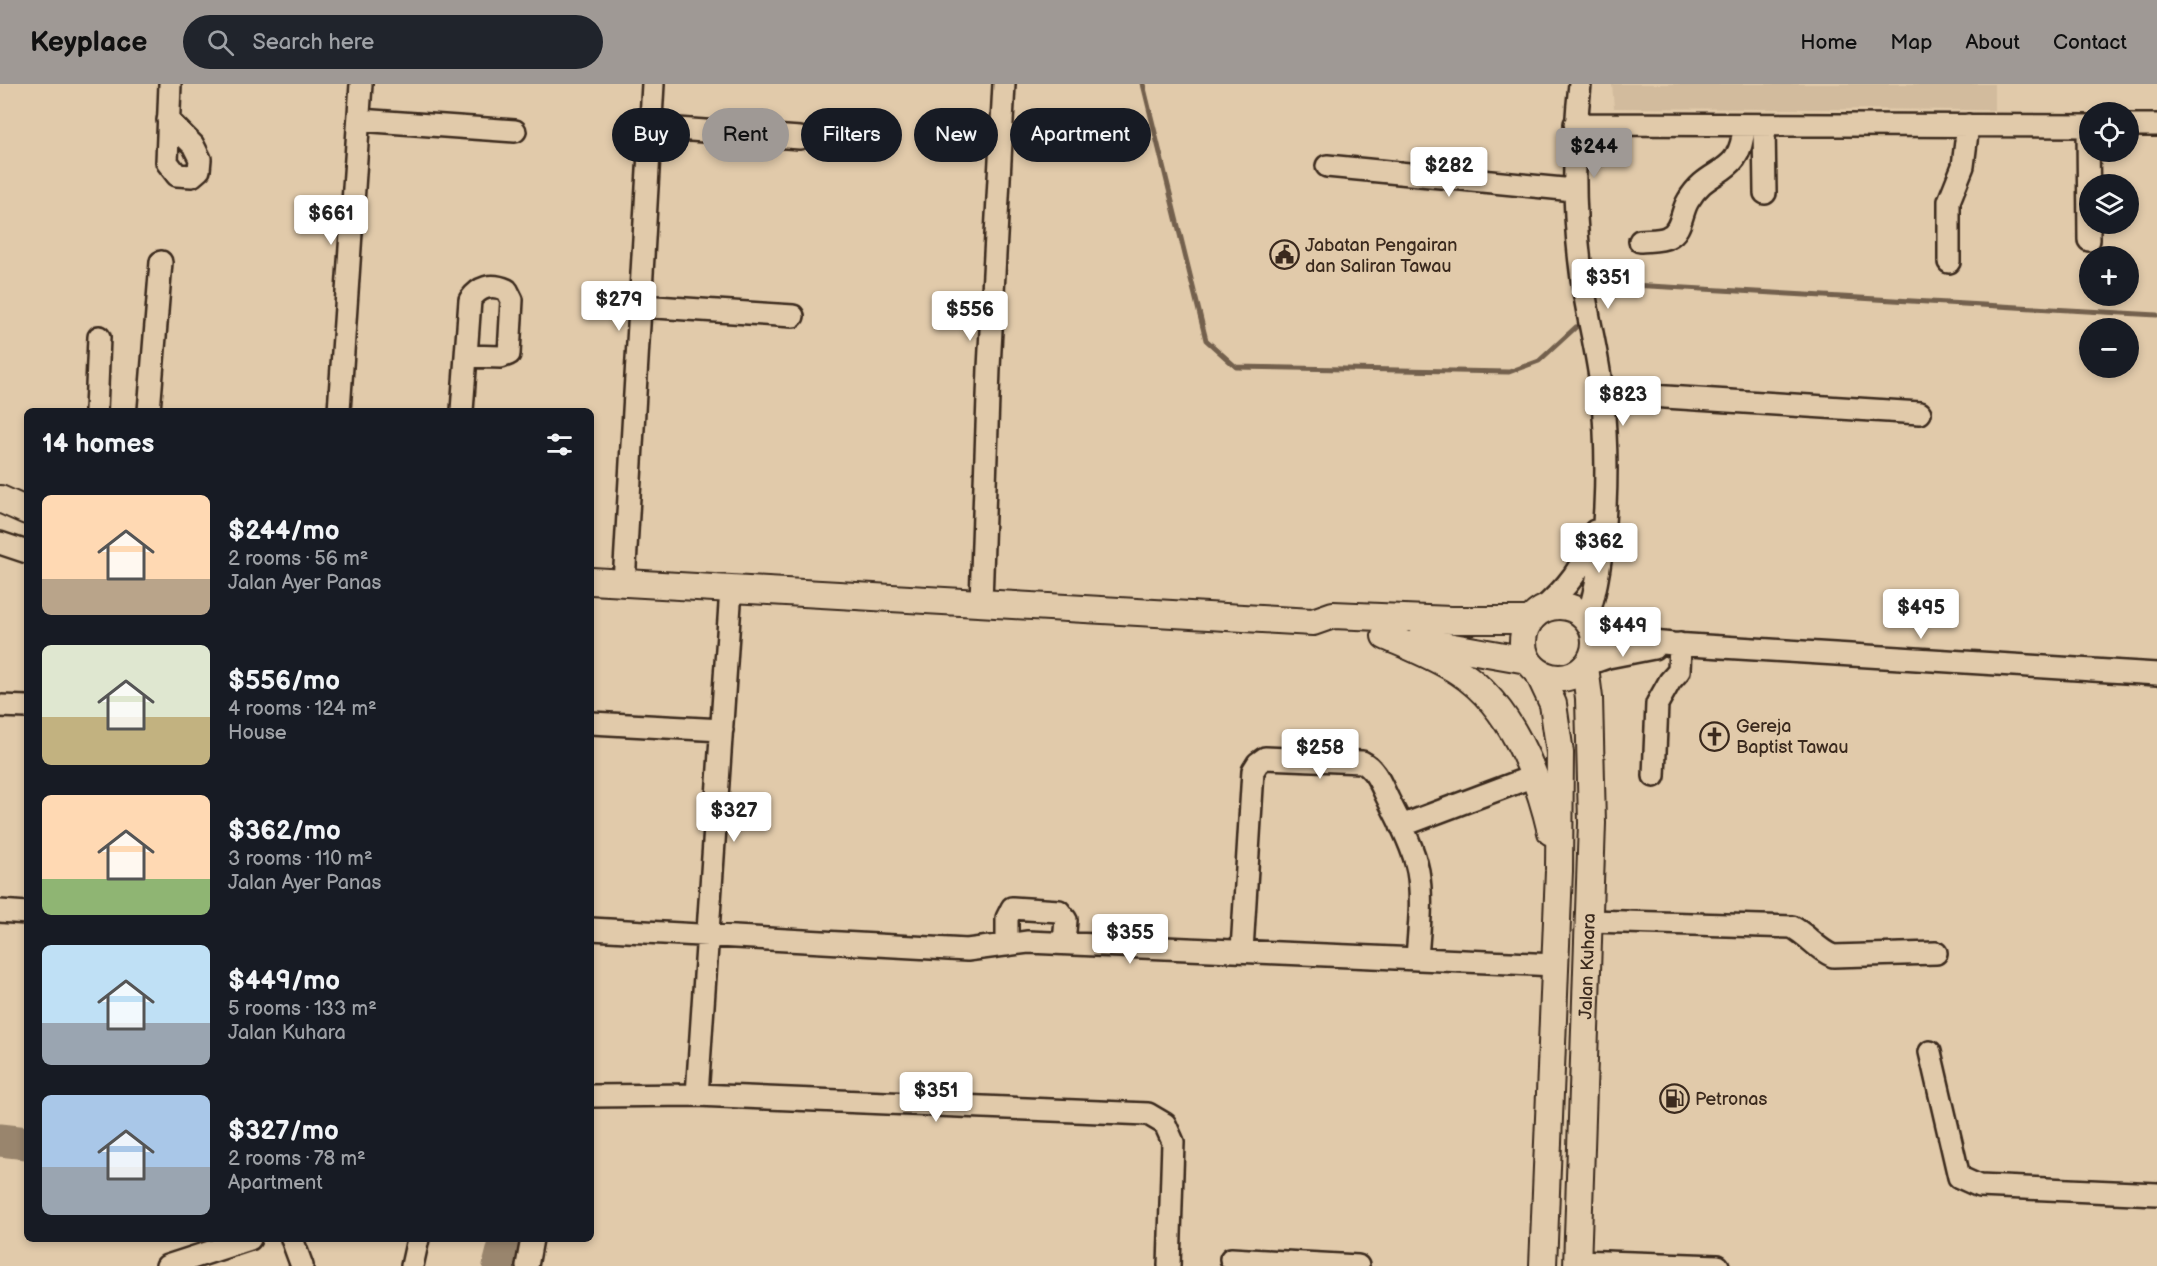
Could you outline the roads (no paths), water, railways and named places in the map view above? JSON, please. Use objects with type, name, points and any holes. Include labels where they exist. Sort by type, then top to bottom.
[{"type":"main road","points":[[0,500],[24,510]]},
{"type":"main road","points":[[594,581],[1313,622],[1333,631],[1385,636],[1533,666],[1550,677],[1562,678],[1575,674],[1586,666],[1595,644],[1588,621],[1577,611],[1564,607],[1551,607],[1535,616],[1450,620],[1333,615],[1313,622]]},
{"type":"main road","points":[[1533,666],[1523,647],[1524,633],[1535,616]]},
{"type":"main road","points":[[1385,636],[1461,674],[1498,711],[1526,755],[1547,814],[1559,871]]},
{"type":"main road","name":"Jalan Kuhara","points":[[1533,666],[1548,690],[1557,720],[1560,753],[1559,871],[1543,1266]]},
{"type":"main road","name":"Jalan Kuhara","points":[[1577,1264],[1592,811],[1586,666]]},
{"type":"street","points":[[168,120],[170,84]]},
{"type":"street","points":[[339,408],[361,84]]},
{"type":"street","points":[[651,108],[653,84]]},
{"type":"street","points":[[981,602],[988,368],[1004,84]]},
{"type":"street","points":[[1580,84],[1575,124],[1575,190],[1581,273],[1602,393],[1601,568],[1588,621],[1609,634],[1628,639],[1677,645],[2157,674]]},
{"type":"street","points":[[359,120],[515,130]]},
{"type":"street","points":[[1575,124],[2079,126]]},
{"type":"street","points":[[1948,262],[1949,201],[1963,166],[1968,125]]},
{"type":"street","points":[[2139,125],[2157,125]]},
{"type":"street","points":[[1754,126],[1765,193]]},
{"type":"street","points":[[1641,241],[1668,237],[1676,231],[1687,202],[1696,189],[1732,165],[1754,126]]},
{"type":"street","points":[[690,131],[800,138]]},
{"type":"street","points":[[624,583],[648,162]]},
{"type":"street","points":[[2089,162],[2089,240]]},
{"type":"street","points":[[1327,166],[1575,190]]},
{"type":"street","points":[[148,408],[161,262]]},
{"type":"street","points":[[640,306],[793,316]]},
{"type":"street","points":[[96,408],[99,337]]},
{"type":"street","points":[[462,408],[466,356]]},
{"type":"street","points":[[1602,393],[1920,413]]},
{"type":"street","points":[[1535,616],[1565,590],[1581,567],[1589,553],[1603,502]]},
{"type":"street","points":[[0,543],[24,551]]},
{"type":"street","points":[[697,1095],[731,589]]},
{"type":"street","points":[[1586,666],[1608,657],[1677,645]]},
{"type":"street","points":[[1654,776],[1657,704],[1670,681],[1679,671],[1677,645]]},
{"type":"street","points":[[0,706],[24,707]]},
{"type":"street","points":[[594,723],[722,730]]},
{"type":"street","points":[[1242,950],[1253,771],[1257,763],[1265,758],[1362,762],[1371,766],[1401,826],[1417,869],[1421,896],[1417,958]]},
{"type":"street","points":[[1401,826],[1534,776]]},
{"type":"street","points":[[1007,945],[1006,918],[1012,908],[1059,911],[1066,920],[1064,943]]},
{"type":"street","points":[[0,911],[24,913]]},
{"type":"street","points":[[1590,921],[1792,927],[1808,935],[1819,950],[1833,956],[1936,953]]},
{"type":"street","points":[[594,929],[968,950],[1028,942],[1555,964]]},
{"type":"street","points":[[1930,1052],[1959,1177],[1978,1186],[2157,1194]]},
{"type":"street","points":[[594,1096],[697,1095],[1148,1114],[1166,1124],[1173,1142],[1169,1266]]},
{"type":"street","points":[[171,1265],[241,1242]]},
{"type":"street","points":[[293,1242],[302,1266]]},
{"type":"street","points":[[412,1266],[417,1242]]},
{"type":"street","points":[[527,1266],[531,1242]]},
{"type":"street","points":[[1232,1259],[1358,1266]]},
{"type":"street","points":[[1577,1264],[1718,1266]]},
{"type":"waterway","points":[[1143,84],[1206,340],[1236,367],[1509,372],[1539,361],[1576,327]]},
{"type":"waterway","points":[[1616,290],[1632,285],[2157,315]]},
{"type":"waterway","points":[[0,1140],[24,1143]]},
{"type":"waterway","points":[[499,1266],[505,1242]]},
{"type":"place","name":"Jabatan Pengairan dan Saliran Tawau","points":[[1284,255]]},
{"type":"place","name":"Gereja Baptist Tawau","points":[[1715,736]]},
{"type":"place","name":"Petronas","points":[[1674,1099]]}]
